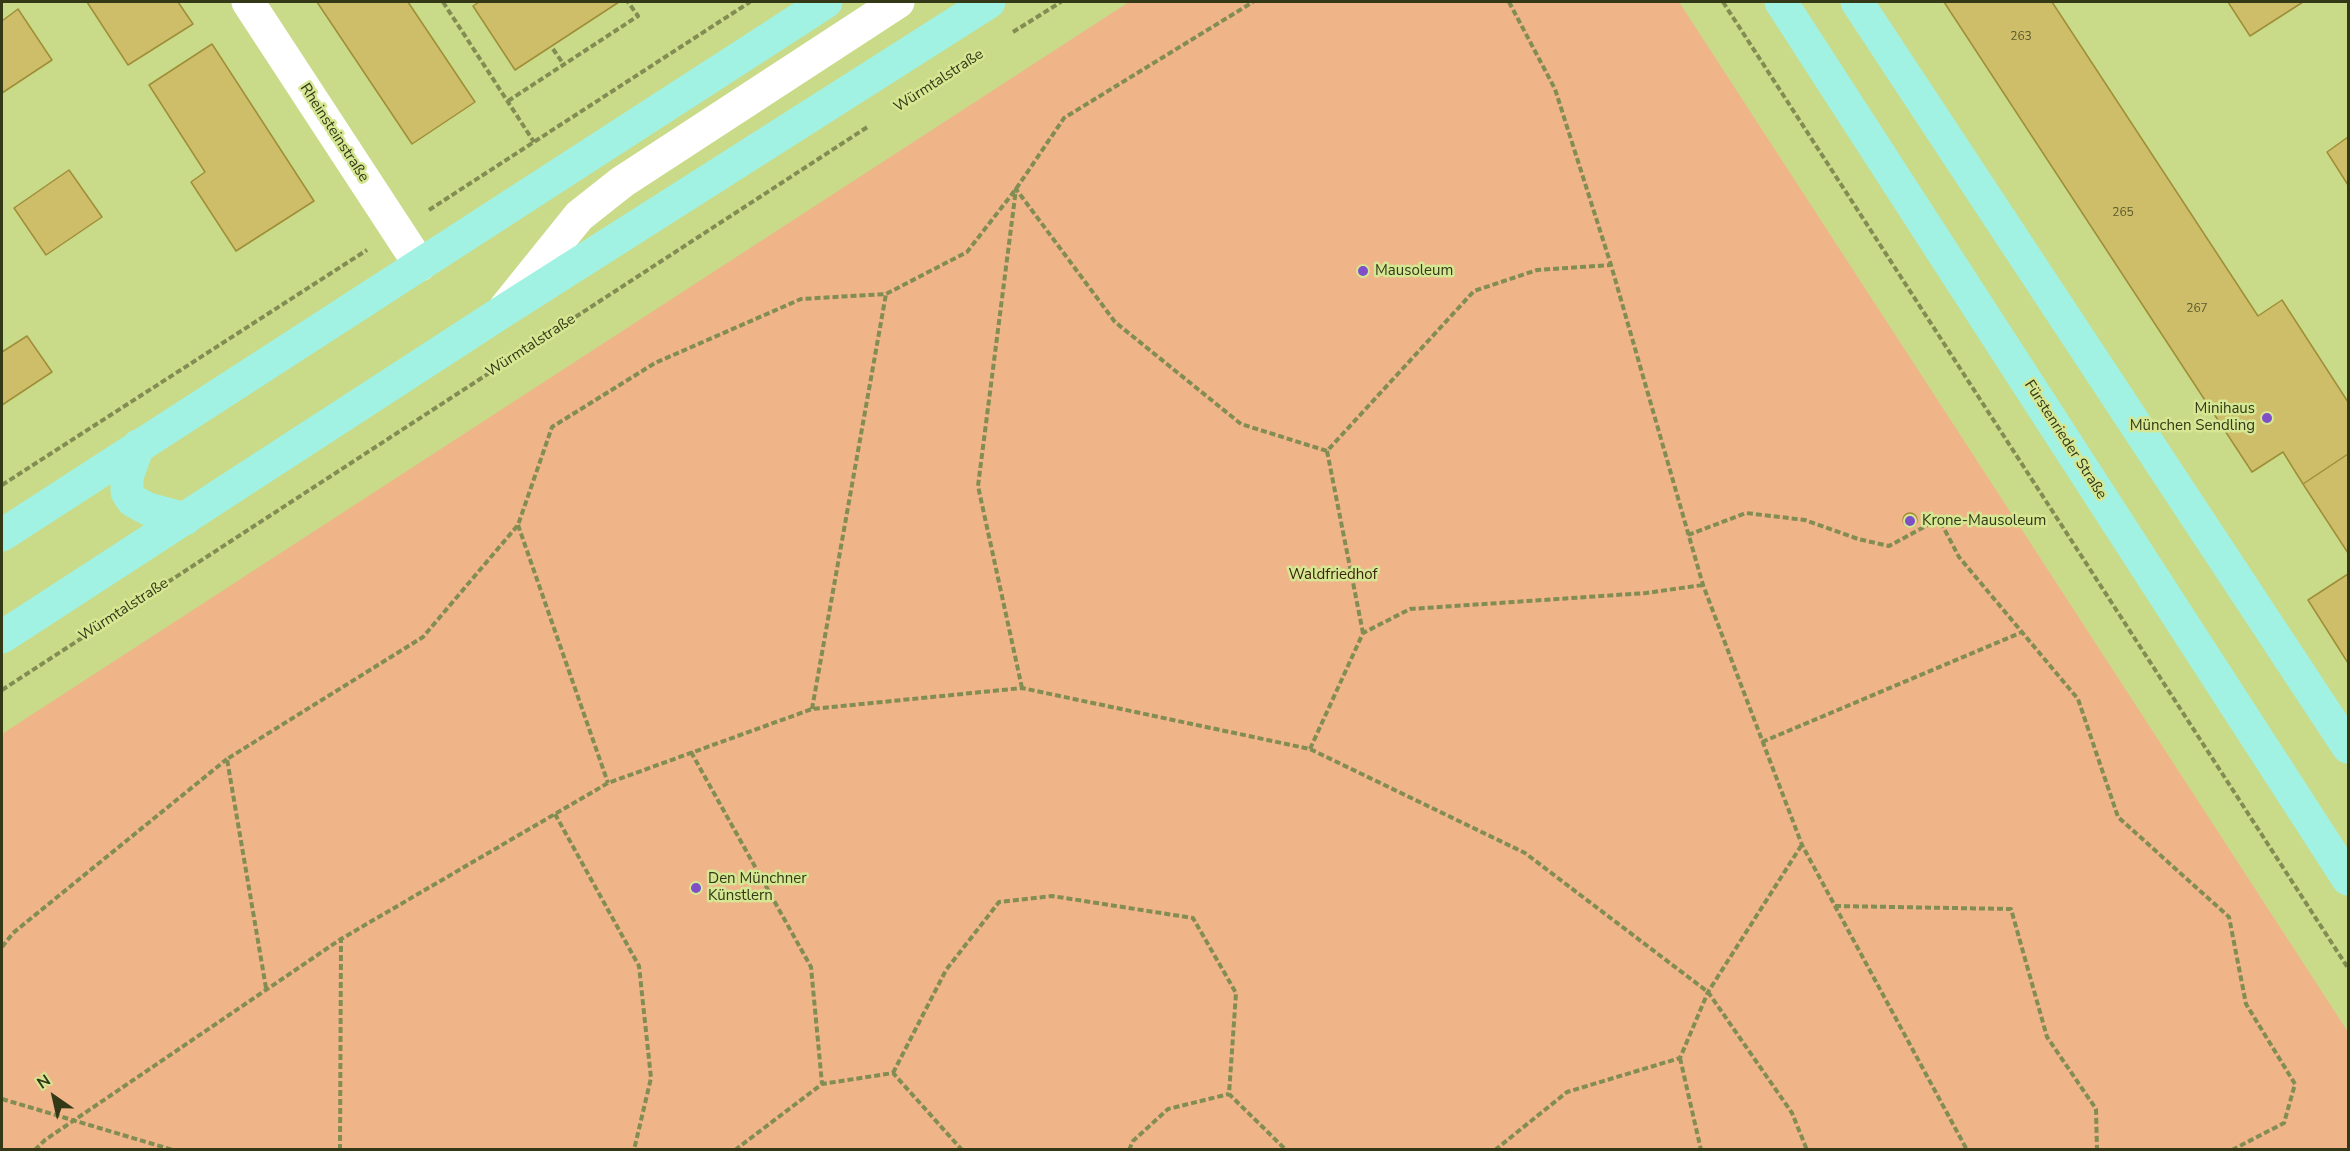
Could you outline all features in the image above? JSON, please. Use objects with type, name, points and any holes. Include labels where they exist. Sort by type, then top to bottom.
[{"type":"main road","points":[[2,535],[826,2]]},
{"type":"main road","points":[[2,637],[502,312],[989,2]]},
{"type":"main road","name":"Fürstenrieder Straße","points":[[1781,2],[2349,879]]},
{"type":"main road","points":[[1857,2],[2349,747]]},
{"type":"main road","points":[[138,446],[127,477],[127,492],[133,501],[148,509],[185,519]]},
{"type":"street","name":"Rheinsteinstraße","points":[[248,2],[420,265]]},
{"type":"street","points":[[502,312],[579,216],[622,182],[898,2]]},
{"type":"path","points":[[443,2],[534,142]]},
{"type":"path","points":[[508,101],[638,16],[628,2]]},
{"type":"path","points":[[1011,34],[1061,2]]},
{"type":"path","points":[[2,947],[13,933],[227,759],[423,637],[518,525],[552,427],[655,363],[801,299],[886,294],[967,252],[1016,189],[1064,118],[1253,2]]},
{"type":"path","points":[[1509,2],[1555,89],[1611,265],[1703,585],[1802,845],[1966,1148]]},
{"type":"path","points":[[1723,2],[2349,968]]},
{"type":"path","points":[[553,49],[564,65]]},
{"type":"path","name":"Würmtalstraße","points":[[2,690],[871,125]]},
{"type":"path","points":[[1016,189],[1115,322],[1241,424],[1327,451]]},
{"type":"path","points":[[1016,189],[978,486],[1022,688]]},
{"type":"path","points":[[1327,451],[1474,291],[1536,270],[1611,265]]},
{"type":"path","points":[[812,709],[886,294]]},
{"type":"path","points":[[1310,749],[1363,633],[1327,451]]},
{"type":"path","points":[[1688,535],[1746,513],[1805,520],[1858,539],[1889,546],[1939,519],[1959,557],[2020,633],[2078,699],[2118,817],[2229,917],[2246,1004],[2295,1084],[2284,1123],[2232,1149]]},
{"type":"path","points":[[518,525],[608,783]]},
{"type":"path","points":[[1363,633],[1410,609],[1646,593],[1703,585]]},
{"type":"path","points":[[1762,742],[2020,633]]},
{"type":"path","points":[[35,1149],[266,988],[341,939],[608,783],[812,709],[1022,688],[1310,749],[1525,853],[1708,992],[1792,1113],[1807,1149]]},
{"type":"path","points":[[691,752],[811,967],[822,1084]]},
{"type":"path","points":[[227,759],[266,988]]},
{"type":"path","points":[[555,814],[639,966],[651,1078],[634,1149]]},
{"type":"path","points":[[1701,1149],[1680,1058],[1708,992],[1802,845]]},
{"type":"path","points":[[893,1073],[946,970],[999,902],[1053,896],[1192,918],[1236,993],[1229,1094],[1286,1149]]},
{"type":"path","points":[[1835,906],[2011,909],[2047,1037],[2096,1109],[2097,1149]]},
{"type":"path","points":[[340,1149],[341,939]]},
{"type":"path","points":[[1495,1149],[1567,1092],[1680,1058]]},
{"type":"path","points":[[735,1149],[822,1084],[893,1073]]},
{"type":"path","points":[[893,1073],[962,1149]]},
{"type":"path","points":[[1129,1149],[1133,1141],[1168,1109],[1229,1094]]},
{"type":"path","points":[[2,1099],[72,1122],[173,1149]]},
{"type":"green space","name":"Waldfriedhof","points":[[1129,2],[1679,2],[2348,1032],[2348,1149],[2,1149],[2,734]]},
{"type":"building","points":[[87,2],[178,2],[193,24],[128,65]]},
{"type":"building","points":[[317,2],[408,2],[475,102],[412,144]]},
{"type":"building","points":[[479,2],[619,2],[515,70],[473,6]]},
{"type":"building","points":[[1944,2],[2052,2],[2258,316],[2282,300],[2348,402],[2348,454],[2303,484],[2283,452],[2252,472]]},
{"type":"building","points":[[2228,2],[2303,2],[2250,36]]},
{"type":"building","points":[[18,9],[52,60],[2,93],[2,21]]},
{"type":"building","points":[[212,44],[314,201],[236,251],[191,182],[205,172],[149,85]]},
{"type":"building","points":[[2348,137],[2348,185],[2327,152]]},
{"type":"building","points":[[69,170],[102,217],[46,255],[14,208]]},
{"type":"building","points":[[27,336],[52,372],[2,405],[2,352]]},
{"type":"building","points":[[2348,454],[2348,553],[2303,484]]},
{"type":"building","name":"Krone-Mausoleum","points":[[1907,513],[1913,513],[1917,520],[1913,527],[1907,527],[1903,523],[1903,517]]},
{"type":"building","points":[[2348,574],[2348,663],[2308,600]]},
{"type":"place","name":"Mausoleum","points":[[1363,271]]},
{"type":"place","name":"Minihaus München Sendling","points":[[2267,418]]},
{"type":"place","name":"Krone-Mausoleum","points":[[1910,521]]},
{"type":"place","name":"Den Münchner Künstlern","points":[[696,888]]}]
